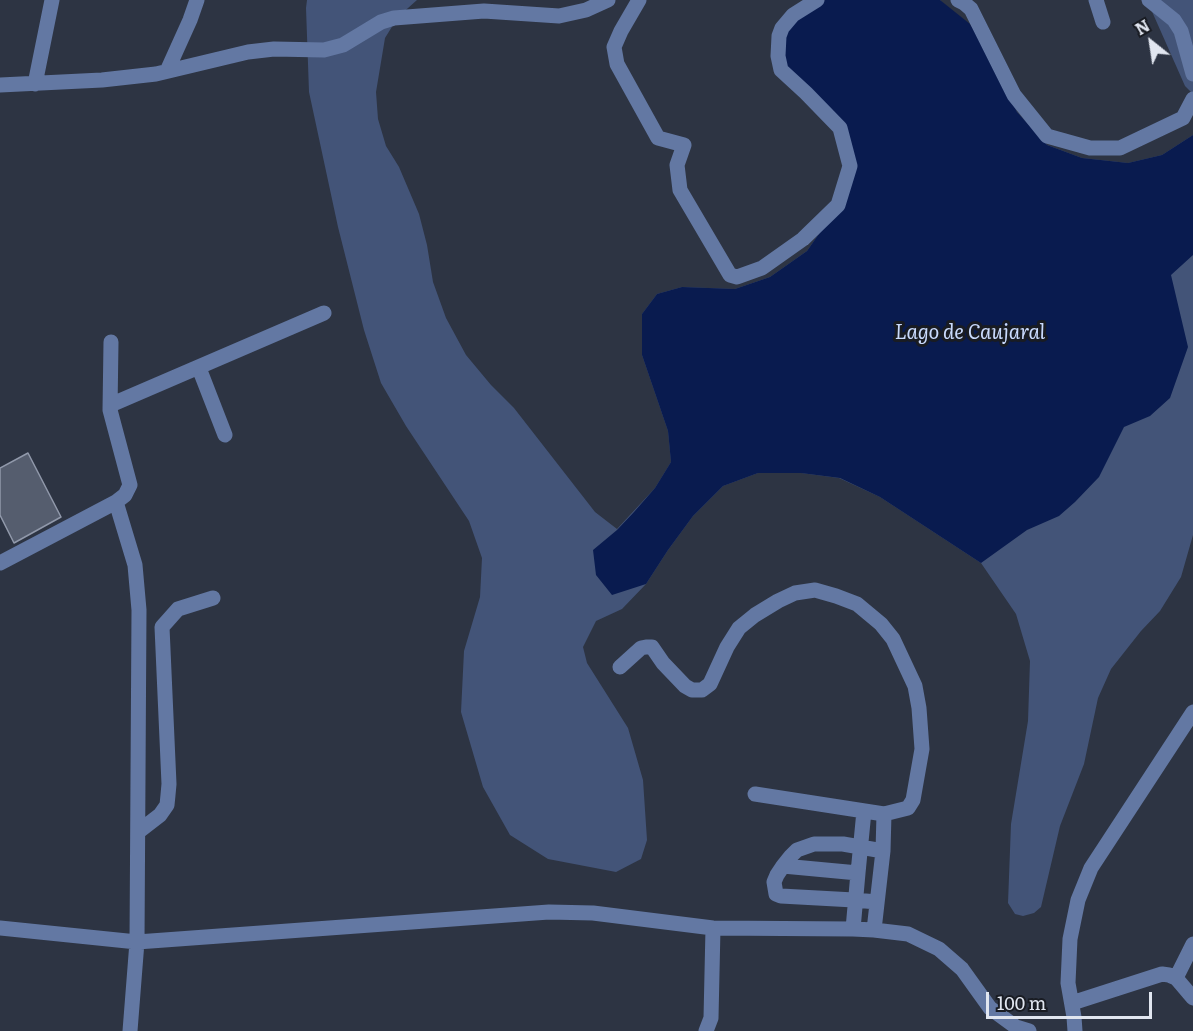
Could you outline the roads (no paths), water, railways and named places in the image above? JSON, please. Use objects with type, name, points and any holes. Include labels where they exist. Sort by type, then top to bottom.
[{"type":"street","points":[[35,84],[52,0]]},
{"type":"street","points":[[167,71],[197,0]]},
{"type":"street","points":[[0,85],[102,80],[156,74],[248,52],[274,49],[324,50],[343,45],[381,22],[394,18],[484,11],[514,6],[559,16],[586,10],[608,0]]},
{"type":"street","points":[[639,0],[614,47],[617,64],[658,138],[684,145],[677,165],[680,190],[730,275],[737,277],[762,268],[803,239],[838,205],[850,166],[840,128],[781,70],[778,56],[779,36],[782,28],[793,15],[817,0]]},
{"type":"street","points":[[958,0],[971,9],[1014,95],[1047,136],[1090,148],[1120,148],[1183,118],[1193,99]]},
{"type":"street","points":[[1096,0],[1103,22]]},
{"type":"street","points":[[1149,0],[1174,20],[1181,31],[1193,74]]},
{"type":"street","points":[[111,406],[324,313]]},
{"type":"street","points":[[0,563],[117,502],[125,495],[130,484],[110,410],[111,342]]},
{"type":"street","points":[[199,368],[225,435]]},
{"type":"street","points":[[117,502],[135,565],[139,610],[137,942],[130,1031]]},
{"type":"street","points":[[620,667],[641,648],[652,647],[685,686],[692,690],[702,690],[710,684],[726,647],[739,628],[755,615],[795,593],[815,590],[836,596],[857,604],[881,624],[893,639],[915,686],[919,708],[922,749],[913,800],[908,808],[884,814],[755,794]]},
{"type":"street","points":[[138,832],[160,815],[167,805],[169,783],[162,627],[178,609],[213,598]]},
{"type":"street","points":[[1075,1031],[1068,983],[1070,939],[1078,900],[1091,868],[1193,712]]},
{"type":"street","points":[[853,929],[864,811]]},
{"type":"street","points":[[874,930],[883,851],[884,814]]},
{"type":"street","points":[[878,902],[781,896],[776,894],[774,882],[777,874],[791,856],[798,850],[814,844],[843,844],[883,851]]},
{"type":"street","points":[[783,866],[858,873]]},
{"type":"street","points":[[0,928],[137,942],[549,912],[593,913],[713,928],[874,930],[908,934],[939,949],[962,969],[990,1008],[1016,1027],[1029,1031]]},
{"type":"street","points":[[706,1031],[711,1018],[713,928]]},
{"type":"street","points":[[1176,978],[1193,944]]},
{"type":"street","points":[[1072,1003],[1162,974],[1176,978],[1193,998]]},
{"type":"water","name":"Lago de Caujaral","points":[[825,0],[940,0],[970,24],[990,56],[1017,112],[1047,145],[1082,158],[1128,163],[1162,155],[1193,135],[1193,255],[1171,275],[1188,347],[1170,398],[1150,416],[1124,427],[1099,477],[1059,516],[1027,530],[981,563],[880,497],[840,478],[801,473],[758,473],[723,486],[693,516],[646,584],[612,595],[596,575],[593,550],[634,512],[655,488],[671,462],[668,431],[642,355],[642,314],[657,294],[682,287],[735,289],[770,277],[807,251],[839,205],[846,129],[783,69],[779,38],[798,15]]}]
